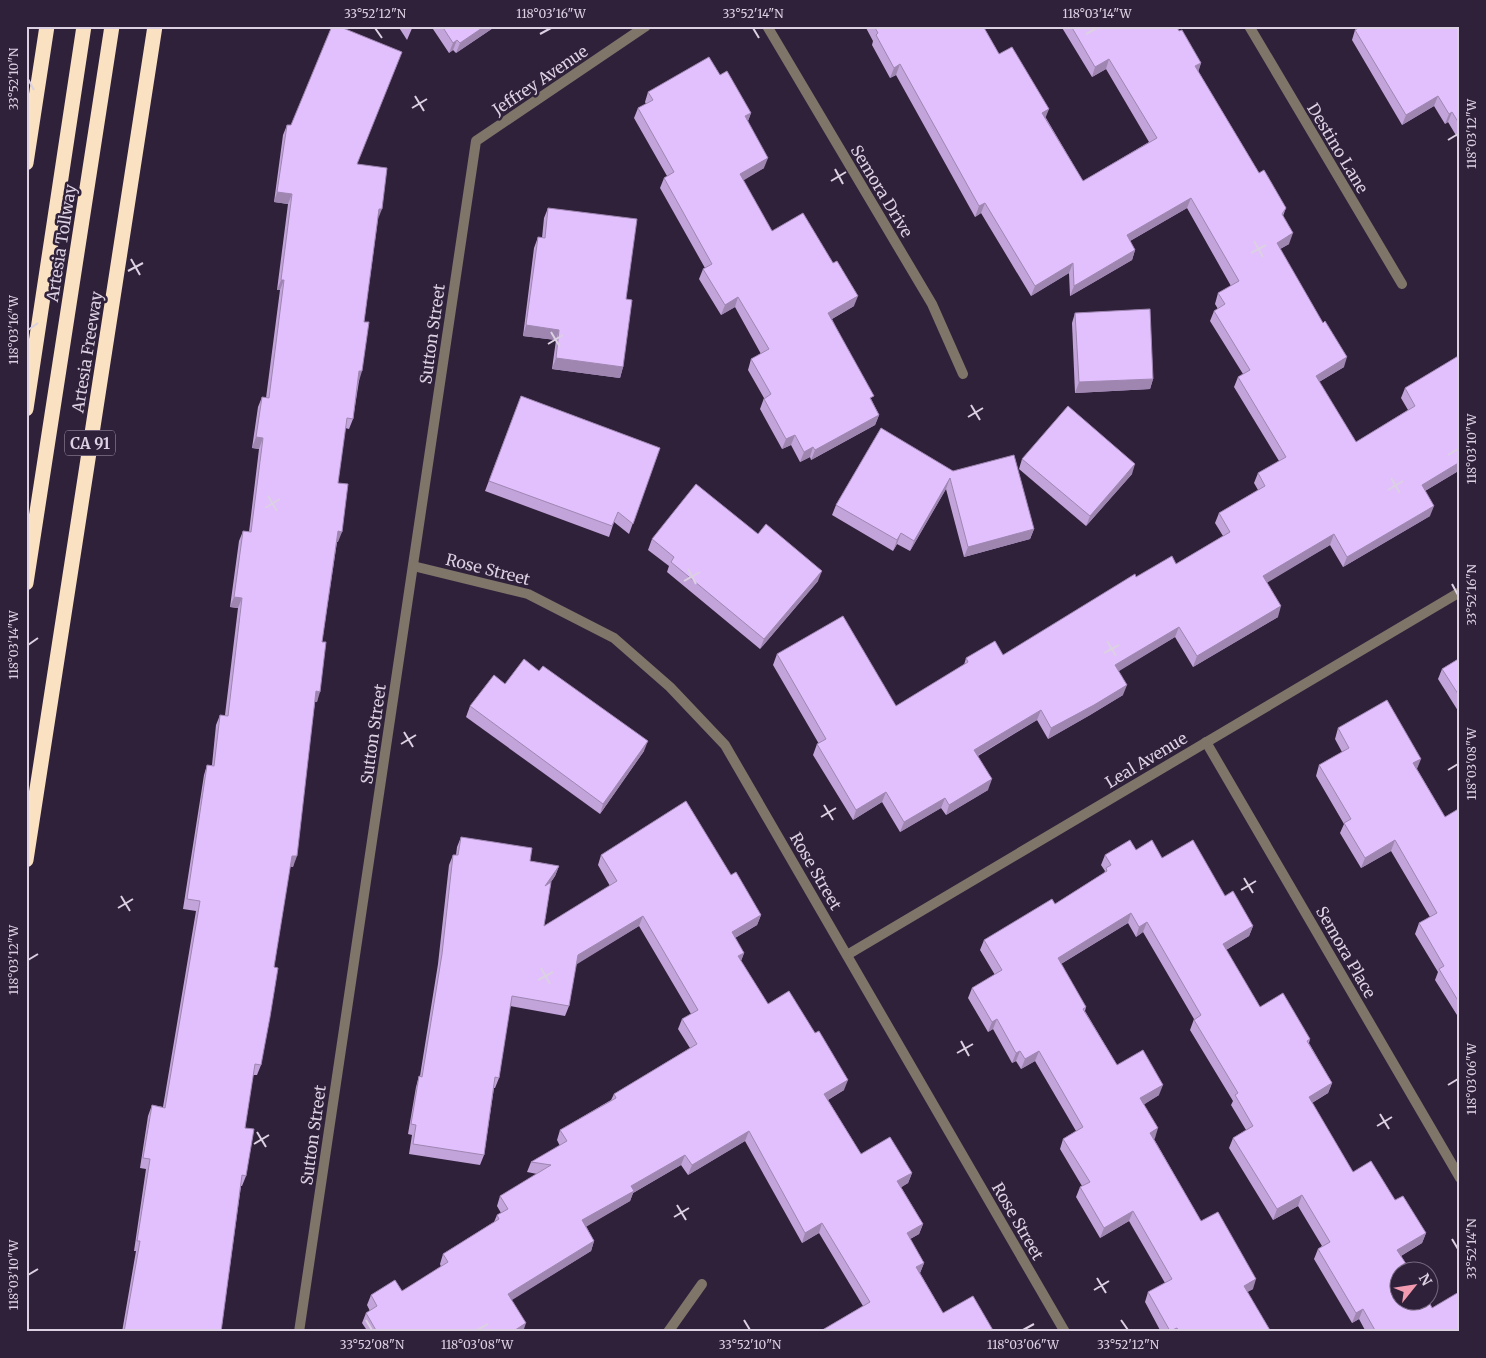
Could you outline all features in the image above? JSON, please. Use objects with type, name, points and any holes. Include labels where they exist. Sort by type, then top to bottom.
[{"type":"highway","points":[[26,163],[47,26]]},
{"type":"highway","name":"Artesia Tollway","points":[[26,408],[84,26]]},
{"type":"highway","name":"Artesia Tollway","points":[[26,584],[112,26]]},
{"type":"highway","name":"Artesia Freeway","points":[[26,860],[154,26]]},
{"type":"street","name":"Jeffrey Avenue","points":[[476,141],[646,26]]},
{"type":"street","name":"Semora Drive","points":[[767,26],[932,304],[963,374]]},
{"type":"street","name":"Destino Lane","points":[[1249,26],[1402,284]]},
{"type":"street","name":"Sutton Street","points":[[299,1332],[476,141]]},
{"type":"street","name":"Rose Street","points":[[413,566],[528,594],[614,638],[670,687],[726,745],[1065,1332]]},
{"type":"street","name":"Leal Avenue","points":[[847,954],[1460,592]]},
{"type":"street","name":"Semora Place","points":[[1206,742],[1460,1178]]},
{"type":"street","points":[[668,1332],[702,1284]]},
{"type":"building","points":[[332,26],[338,26],[402,52],[357,164],[387,168],[382,209],[379,209],[364,322],[369,322],[362,371],[359,371],[353,419],[347,418],[338,483],[348,484],[342,532],[338,531],[322,642],[326,642],[320,692],[316,691],[297,856],[292,856],[274,967],[278,968],[270,1017],[261,1065],[255,1064],[245,1128],[254,1129],[246,1176],[242,1175],[221,1332],[124,1332],[140,1241],[137,1241],[150,1159],[143,1158],[152,1105],[165,1108],[200,901],[187,899],[207,765],[214,766],[220,715],[228,716],[242,598],[234,597],[243,531],[251,532],[263,438],[256,437],[262,397],[269,398],[284,280],[281,280],[292,194],[277,192],[287,125],[291,125]]},
{"type":"building","points":[[442,26],[485,26],[460,43],[457,40],[453,43]]},
{"type":"building","points":[[874,26],[983,26],[999,54],[1012,47],[1049,109],[1042,113],[1083,181],[1157,138],[1109,59],[1095,67],[1071,26],[1176,26],[1179,31],[1182,30],[1201,63],[1195,66],[1259,173],[1264,170],[1286,208],[1282,214],[1293,233],[1277,243],[1323,323],[1325,321],[1347,357],[1316,376],[1356,442],[1415,406],[1405,388],[1460,355],[1460,462],[1422,485],[1434,506],[1347,557],[1334,534],[1263,576],[1281,606],[1197,656],[1179,627],[1115,665],[1127,685],[1094,705],[1051,728],[1041,710],[974,750],[992,779],[949,805],[945,798],[904,822],[886,792],[856,810],[817,744],[826,739],[777,654],[843,616],[896,706],[968,662],[966,658],[995,641],[1003,655],[1135,574],[1136,577],[1172,556],[1176,564],[1230,532],[1219,513],[1265,486],[1258,473],[1286,457],[1238,377],[1250,370],[1214,311],[1225,304],[1218,293],[1239,281],[1191,198],[1127,235],[1135,250],[1074,286],[1073,263],[1035,286],[985,203],[979,206],[900,64],[894,68],[876,35],[878,33]]},
{"type":"building","points":[[1362,26],[1458,26],[1460,28],[1460,125],[1452,112],[1449,114],[1438,96],[1406,115],[1355,30]]},
{"type":"building","points":[[709,57],[720,75],[727,71],[751,113],[745,116],[768,158],[740,174],[772,231],[803,213],[833,263],[837,261],[858,296],[828,313],[874,396],[870,398],[879,415],[815,450],[813,447],[804,452],[795,435],[786,439],[764,399],[771,394],[751,359],[769,349],[738,297],[725,305],[703,269],[712,264],[664,178],[674,172],[638,108],[653,100],[648,92]]},
{"type":"building","points":[[548,208],[637,219],[626,299],[632,300],[623,367],[556,358],[559,330],[526,325],[538,237],[545,238]]},
{"type":"building","points":[[1150,309],[1153,379],[1079,382],[1075,313]]},
{"type":"building","points":[[521,396],[660,448],[633,524],[618,512],[612,526],[489,481]]},
{"type":"building","points":[[1068,406],[1135,464],[1090,516],[1022,459]]},
{"type":"building","points":[[881,428],[953,471],[1014,455],[1034,529],[968,547],[950,478],[914,541],[901,533],[897,540],[836,505]]},
{"type":"building","points":[[696,484],[758,534],[766,524],[822,571],[764,639],[671,562],[674,557],[652,539]]},
{"type":"building","points":[[1460,658],[1460,697],[1442,669]]},
{"type":"building","points":[[524,659],[539,671],[543,666],[648,741],[603,804],[470,706],[494,675],[505,684]]},
{"type":"building","points":[[1387,700],[1421,759],[1413,763],[1445,817],[1460,808],[1460,1004],[1439,969],[1444,966],[1419,923],[1437,913],[1395,840],[1365,858],[1344,823],[1351,819],[1319,765],[1349,748],[1338,728]]},
{"type":"building","points":[[686,801],[731,875],[736,872],[761,915],[732,932],[744,953],[738,956],[768,1004],[789,991],[815,1033],[819,1031],[848,1080],[824,1094],[861,1154],[890,1137],[912,1173],[897,1181],[923,1224],[907,1233],[924,1263],[916,1267],[943,1313],[973,1296],[994,1332],[819,1332],[870,1302],[822,1223],[805,1233],[749,1131],[692,1165],[685,1155],[631,1186],[634,1191],[582,1220],[594,1241],[508,1294],[526,1323],[512,1332],[377,1332],[366,1313],[377,1306],[371,1295],[395,1280],[402,1291],[448,1262],[443,1254],[499,1219],[497,1215],[508,1209],[500,1196],[551,1165],[531,1162],[567,1141],[560,1130],[616,1098],[614,1094],[697,1044],[682,1019],[698,1010],[643,916],[578,955],[569,1006],[512,996],[499,1078],[495,1077],[484,1155],[413,1144],[416,1125],[411,1124],[419,1076],[422,1077],[442,954],[453,855],[458,855],[461,837],[532,848],[530,861],[559,866],[545,886],[551,882],[544,926],[617,881],[601,855]]},
{"type":"building","points":[[1130,840],[1136,850],[1152,840],[1162,858],[1193,840],[1225,896],[1233,891],[1253,926],[1223,944],[1260,1007],[1283,993],[1310,1039],[1307,1041],[1332,1083],[1309,1097],[1353,1172],[1371,1161],[1395,1200],[1403,1196],[1426,1233],[1397,1250],[1404,1260],[1388,1260],[1388,1310],[1438,1310],[1438,1304],[1459,1292],[1460,1332],[1376,1332],[1363,1309],[1356,1313],[1318,1249],[1330,1242],[1302,1195],[1277,1209],[1233,1138],[1253,1126],[1235,1095],[1238,1093],[1194,1020],[1201,1015],[1147,922],[1139,927],[1131,913],[1058,958],[1086,1007],[1083,1009],[1117,1065],[1143,1050],[1163,1085],[1140,1098],[1158,1128],[1150,1133],[1201,1221],[1218,1212],[1256,1279],[1244,1286],[1271,1332],[1179,1332],[1177,1328],[1170,1331],[1148,1292],[1172,1279],[1133,1211],[1104,1228],[1080,1187],[1090,1182],[1063,1139],[1083,1127],[1039,1051],[1025,1059],[1020,1051],[1016,1053],[997,1019],[992,1022],[972,988],[1002,970],[984,940],[1052,899],[1055,904],[1107,871],[1106,868],[1111,865],[1105,855]]}]
